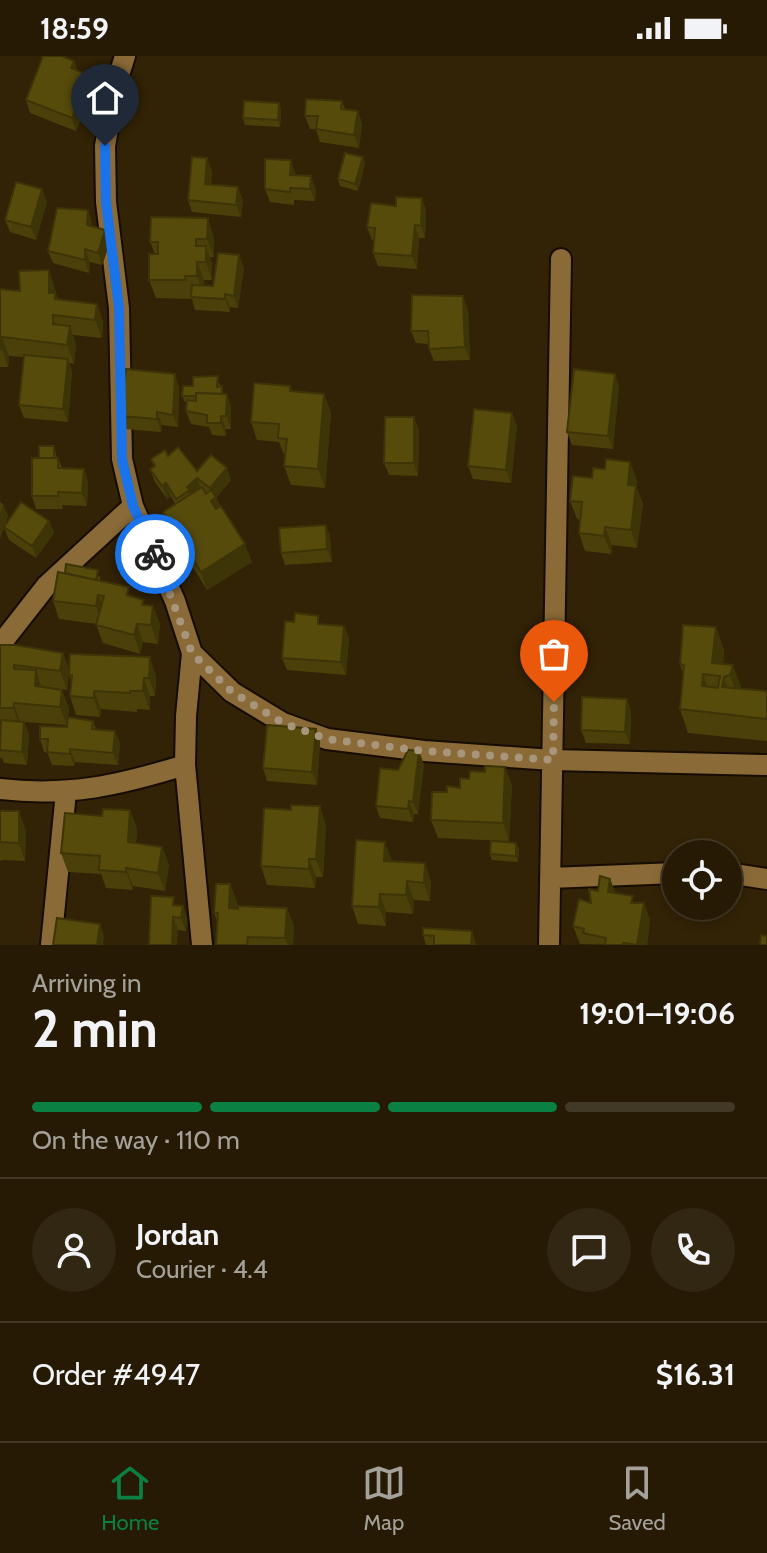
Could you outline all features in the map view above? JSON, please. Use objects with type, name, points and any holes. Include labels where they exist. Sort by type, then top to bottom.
[{"type":"street","points":[[125,56],[115,88],[105,146],[106,202],[119,308],[122,459],[133,506],[175,601],[192,653],[185,765],[202,945]]},
{"type":"street","points":[[549,945],[561,259]]},
{"type":"street","points":[[0,645],[47,585],[133,506]]},
{"type":"street","points":[[192,653],[232,692],[283,723],[327,739],[424,751],[553,760],[767,765]]},
{"type":"street","points":[[0,789],[38,794],[66,792],[129,782],[185,765]]},
{"type":"street","points":[[51,945],[66,792]]},
{"type":"street","points":[[550,878],[662,874]]},
{"type":"street","points":[[742,875],[767,879]]},
{"type":"building","points":[[43,56],[62,56],[74,61],[71,68],[89,75],[72,118],[26,100]]},
{"type":"building","points":[[306,99],[342,101],[341,109],[358,111],[354,135],[316,129],[318,116],[305,116]]},
{"type":"building","points":[[244,101],[279,103],[278,120],[243,118]]},
{"type":"building","points":[[345,153],[363,157],[355,184],[338,179]]},
{"type":"building","points":[[192,157],[207,158],[205,184],[238,187],[236,205],[188,200]]},
{"type":"building","points":[[265,159],[291,160],[290,175],[311,176],[310,189],[290,188],[290,192],[265,189]]},
{"type":"building","points":[[16,182],[42,189],[31,227],[5,220]]},
{"type":"building","points":[[396,197],[422,198],[421,226],[415,225],[412,256],[373,253],[375,228],[367,227],[371,203],[396,206]]},
{"type":"building","points":[[57,208],[88,210],[87,225],[105,230],[98,253],[85,249],[85,260],[48,251]]},
{"type":"building","points":[[151,217],[208,218],[207,239],[196,239],[196,246],[206,246],[206,262],[197,262],[197,276],[185,276],[186,280],[149,280],[149,254],[158,254],[158,242],[150,242]]},
{"type":"building","points":[[218,253],[239,255],[234,296],[225,294],[225,299],[191,297],[192,285],[213,286]]},
{"type":"building","points":[[49,270],[49,293],[55,293],[55,299],[97,304],[95,320],[53,315],[53,324],[70,326],[67,345],[2,337],[0,349],[0,289],[20,291],[19,271]]},
{"type":"building","points":[[412,295],[463,296],[465,347],[429,349],[428,331],[411,331]]},
{"type":"building","points":[[24,355],[68,359],[63,409],[19,405]]},
{"type":"building","points":[[126,369],[175,374],[173,415],[157,412],[157,419],[120,416]]},
{"type":"building","points":[[574,369],[615,374],[608,436],[567,432]]},
{"type":"building","points":[[218,376],[217,387],[222,386],[222,394],[182,396],[183,386],[193,386],[193,377]]},
{"type":"building","points":[[254,383],[290,386],[290,391],[324,394],[318,469],[284,466],[287,439],[278,438],[279,424],[251,422]]},
{"type":"building","points":[[196,393],[227,394],[226,416],[221,416],[221,423],[207,423],[207,415],[186,411],[187,400],[196,401]]},
{"type":"building","points":[[474,409],[512,413],[506,470],[468,466]]},
{"type":"building","points":[[385,417],[414,417],[414,463],[384,463]]},
{"type":"building","points":[[39,446],[54,446],[54,458],[39,458]]},
{"type":"building","points":[[178,447],[197,471],[211,455],[227,468],[210,488],[197,478],[187,487],[190,490],[176,499],[166,483],[162,486],[150,469],[155,466],[151,459],[165,450],[168,456]]},
{"type":"building","points":[[32,458],[58,458],[58,468],[84,469],[82,493],[58,492],[58,496],[32,496]]},
{"type":"building","points":[[606,459],[630,462],[628,485],[636,486],[631,530],[605,527],[604,536],[579,533],[582,502],[570,501],[573,476],[592,478],[593,468],[605,469]]},
{"type":"building","points":[[202,487],[206,494],[211,490],[216,497],[211,501],[216,509],[221,506],[245,544],[201,572],[163,512]]},
{"type":"building","points":[[21,502],[49,521],[32,546],[4,527]]},
{"type":"building","points":[[326,525],[327,549],[281,553],[279,528]]},
{"type":"building","points":[[66,564],[98,570],[96,580],[65,573]]},
{"type":"building","points":[[58,572],[129,587],[127,595],[144,600],[142,605],[153,606],[151,625],[137,624],[134,635],[96,625],[104,596],[98,595],[96,606],[53,601]]},
{"type":"building","points":[[295,613],[318,616],[318,624],[344,626],[341,662],[282,658],[285,621],[294,622]]},
{"type":"building","points":[[683,625],[716,627],[712,663],[733,665],[730,675],[724,677],[722,687],[767,691],[767,719],[680,709],[684,665],[680,664]],"holes":[[[703,674],[720,676],[718,688],[702,686]]]},
{"type":"building","points":[[0,645],[63,653],[60,671],[14,665],[14,669],[36,670],[35,686],[62,690],[60,707],[14,703],[13,708],[0,708]]},
{"type":"building","points":[[70,654],[150,657],[149,678],[144,678],[143,691],[94,691],[94,698],[70,696]]},
{"type":"building","points":[[582,697],[627,699],[625,732],[581,730]]},
{"type":"building","points":[[68,717],[93,721],[92,729],[115,731],[113,753],[70,749],[70,754],[47,752],[48,739],[40,739],[40,726],[67,727]]},
{"type":"building","points":[[1,720],[24,722],[22,752],[0,750]]},
{"type":"building","points":[[267,725],[316,729],[312,772],[263,768]]},
{"type":"building","points":[[408,750],[419,751],[413,802],[409,801],[408,809],[376,806],[380,768],[398,770]]},
{"type":"building","points":[[485,766],[505,767],[503,823],[431,820],[432,792],[447,792],[447,786],[460,788],[460,778],[469,779],[470,771],[485,772]]},
{"type":"building","points":[[291,805],[320,806],[316,859],[309,859],[309,869],[261,866],[264,808],[291,810]]},
{"type":"building","points":[[103,809],[130,810],[128,842],[162,847],[158,873],[126,868],[126,872],[99,870],[100,856],[61,853],[65,813],[102,816]]},
{"type":"building","points":[[0,811],[19,811],[19,843],[0,842]]},
{"type":"building","points":[[356,840],[385,842],[384,861],[425,863],[424,883],[407,881],[406,895],[380,894],[379,907],[352,906]]},
{"type":"building","points":[[491,841],[516,843],[516,856],[490,854]]},
{"type":"building","points":[[600,876],[610,879],[608,892],[633,896],[631,903],[644,903],[637,945],[605,945],[606,938],[583,933],[584,929],[573,926],[579,899],[591,903],[589,889],[598,891]]},
{"type":"building","points":[[216,884],[230,884],[229,908],[287,908],[285,938],[248,937],[247,945],[216,945]]},
{"type":"building","points":[[151,896],[174,897],[173,905],[183,906],[181,918],[173,917],[172,945],[149,945]]},
{"type":"building","points":[[57,918],[100,924],[97,945],[53,945]]},
{"type":"building","points":[[423,928],[472,931],[471,945],[434,945],[434,936],[423,935]]},
{"type":"building","points":[[761,935],[767,936],[767,945],[760,945]]},
{"type":"way so far","points":[[155,554],[192,653],[232,692],[283,723],[327,739],[424,751],[553,760],[554,702]]},
{"type":"route","points":[[105,146],[106,202],[119,308],[122,459],[133,506],[155,554]]}]
